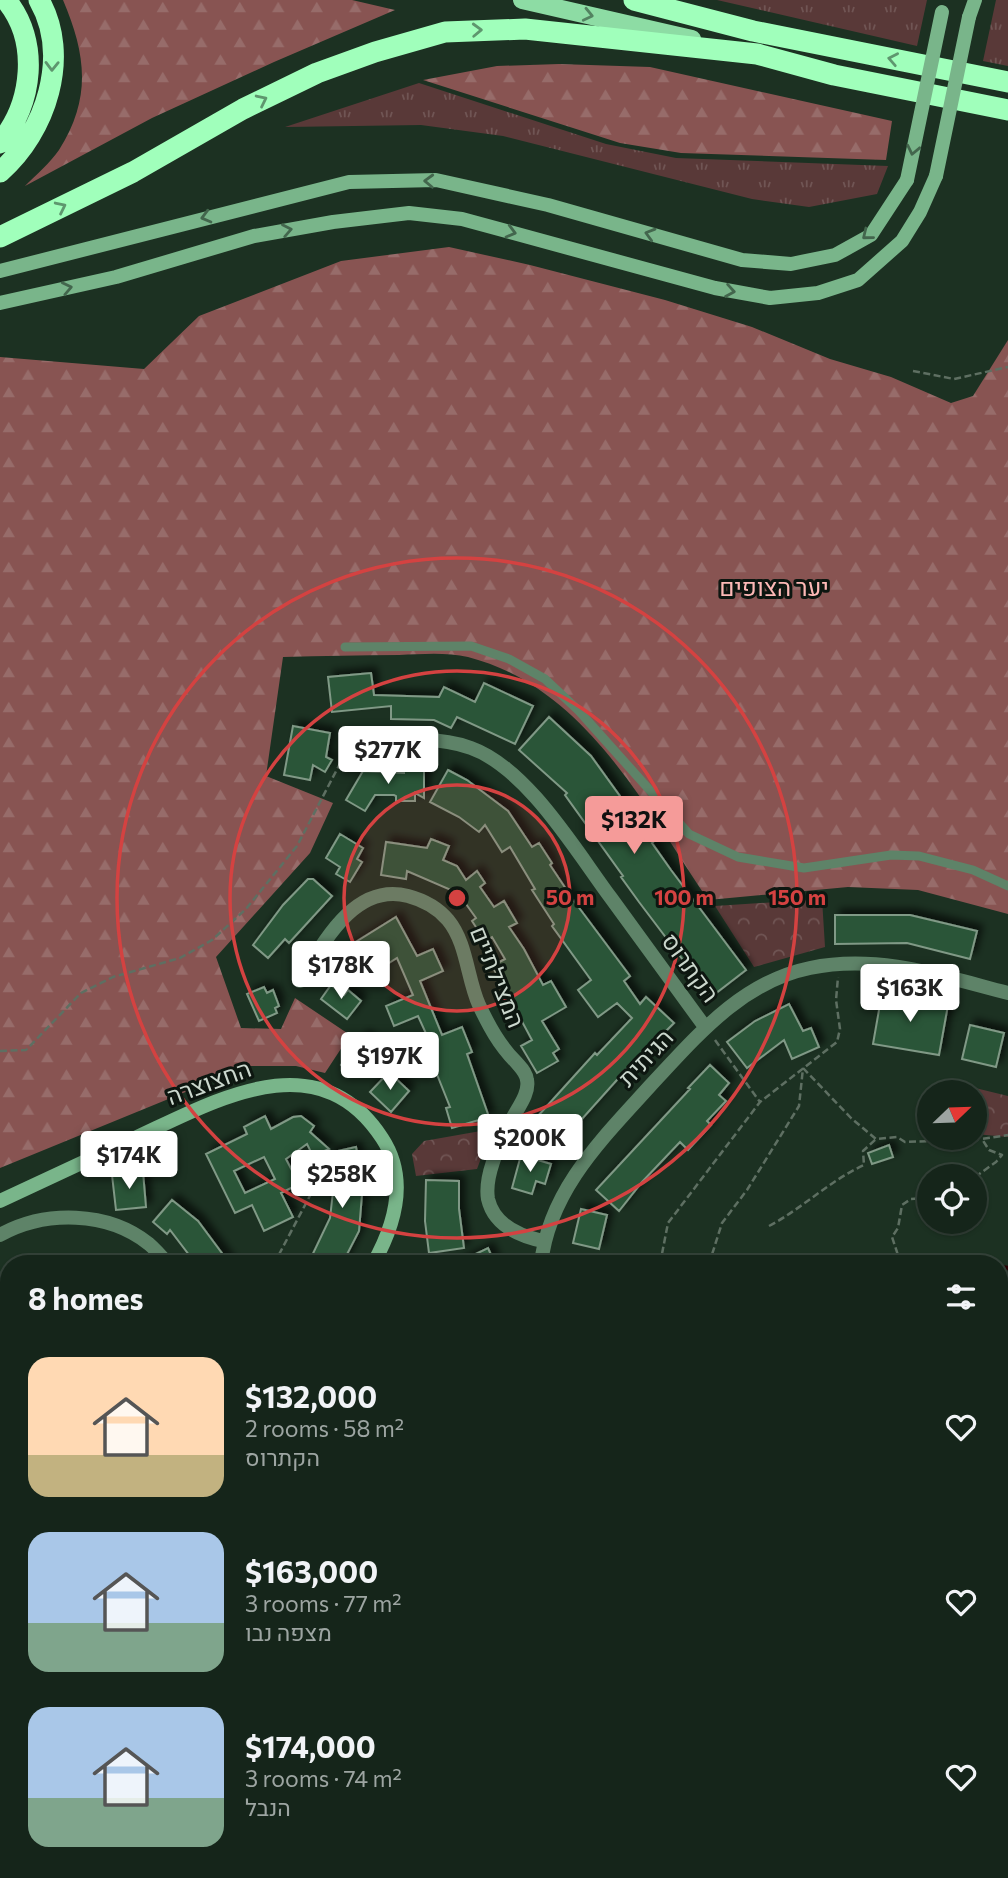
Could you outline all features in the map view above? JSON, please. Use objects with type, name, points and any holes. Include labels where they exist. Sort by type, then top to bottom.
[{"type":"highway","points":[[0,143],[8,134],[19,111],[28,69],[24,31],[6,0]]},
{"type":"highway","points":[[0,172],[16,158],[29,141],[40,121],[52,81],[50,31],[39,0]]},
{"type":"highway","points":[[634,0],[753,31],[1008,82]]},
{"type":"highway","points":[[0,237],[134,172],[243,109],[317,73],[375,52],[445,32],[525,29],[757,54],[834,75],[1008,110]]},
{"type":"main road","points":[[522,0],[757,54]]},
{"type":"main road","points":[[0,303],[116,277],[254,236],[333,222],[409,213],[462,219],[715,288],[770,299],[818,293],[858,280],[902,241],[920,212],[936,176],[975,0]]},
{"type":"main road","points":[[0,271],[349,182],[436,180],[548,205],[742,260],[792,264],[835,255],[871,235],[906,180],[943,6]]},
{"type":"main road","name":"החצוצרה","points":[[0,1200],[215,1101],[256,1087],[274,1084],[303,1086],[330,1093],[348,1102],[375,1128],[386,1144],[397,1182],[396,1212],[378,1255]]},
{"type":"street","name":"הקתרוס","points":[[349,743],[426,739],[472,748],[492,759],[512,775],[550,814],[705,1027]]},
{"type":"street","name":"המצילתיים","points":[[300,981],[331,932],[345,916],[360,904],[377,896],[398,894],[418,899],[434,907],[448,920],[456,933],[476,997],[488,1024],[499,1045],[525,1072],[528,1082],[488,1181],[492,1210],[498,1220],[524,1237],[543,1241]]},
{"type":"street","name":"הגיתית","points":[[542,1255],[543,1241],[552,1217],[581,1164],[705,1027],[759,986],[785,975],[839,963],[865,962],[896,965],[1008,993]]},
{"type":"street","points":[[0,1235],[31,1223],[57,1217],[83,1218],[128,1231],[159,1255]]},
{"type":"lane","points":[[345,647],[471,646],[509,659],[545,679],[579,711],[689,834],[738,857],[804,868],[891,855],[919,856],[973,870],[1008,886]]},
{"type":"path","points":[[913,371],[954,379],[1008,367]]},
{"type":"path","points":[[0,1051],[26,1050],[81,993],[113,977],[180,958],[212,940],[246,909],[297,846],[349,743]]},
{"type":"path","points":[[662,1255],[668,1223],[760,1102],[836,1042],[840,1029],[836,1000],[839,963]]},
{"type":"path","points":[[705,1027],[760,1102]]},
{"type":"path","points":[[803,1068],[850,1118],[876,1139]]},
{"type":"path","points":[[712,1255],[722,1223],[747,1190],[799,1106],[803,1068]]},
{"type":"path","points":[[987,1138],[1008,1135]]},
{"type":"path","points":[[769,1226],[791,1214],[841,1175],[864,1165],[863,1151],[876,1139],[897,1137],[905,1142],[917,1142]]},
{"type":"path","points":[[987,1147],[1002,1155],[987,1168]]},
{"type":"path","points":[[279,1255],[314,1188],[395,1172]]},
{"type":"path","points":[[898,1255],[892,1237],[898,1228],[902,1205],[917,1199]]},
{"type":"green space","points":[[63,0],[352,0],[395,10],[152,118],[25,186],[59,150],[70,131],[81,94],[81,57]]},
{"type":"green space","points":[[717,0],[927,0],[917,46]]},
{"type":"green space","points":[[996,0],[1008,0],[1008,66],[983,61]]},
{"type":"green space","points":[[559,64],[650,67],[892,121],[886,160],[681,153],[620,143],[423,80],[497,66]]},
{"type":"green space","points":[[419,83],[606,144],[676,158],[888,166],[877,194],[809,207],[752,199],[503,136],[421,125],[285,127]]},
{"type":"green space","name":"יער הצופים","points":[[449,247],[665,300],[752,327],[830,359],[891,377],[951,403],[973,396],[1008,340],[1008,914],[918,890],[848,887],[708,900],[661,827],[609,755],[579,723],[546,695],[509,672],[468,657],[451,654],[283,657],[266,776],[333,803],[310,853],[216,957],[241,1028],[281,1029],[295,998],[350,1035],[325,1073],[296,1066],[249,1066],[0,1168],[0,357],[144,369],[199,316],[341,261]]},
{"type":"green space","points":[[822,899],[825,947],[754,967],[715,906]]},
{"type":"green space","points":[[987,1091],[1008,1096],[1008,1137],[987,1135]]},
{"type":"green space","points":[[492,1129],[477,1169],[416,1176],[412,1154],[424,1141]]},
{"type":"building","points":[[371,673],[374,695],[439,697],[444,687],[475,702],[484,683],[533,706],[515,744],[457,717],[451,728],[434,720],[391,719],[391,706],[332,712],[328,677]]},
{"type":"building","points":[[549,717],[591,756],[746,970],[711,997],[621,877],[623,876],[565,795],[567,793],[519,750]]},
{"type":"building","points":[[293,726],[330,733],[326,757],[332,760],[325,772],[313,765],[310,780],[284,775]]},
{"type":"building","points":[[404,766],[424,766],[424,798],[415,793],[415,801],[396,801],[394,795],[375,795],[365,811],[346,800],[363,771],[404,773]]},
{"type":"building","points":[[448,770],[467,780],[508,811],[532,847],[539,843],[574,901],[630,976],[624,981],[640,1004],[646,997],[674,1023],[633,1062],[572,1130],[575,1132],[563,1146],[557,1142],[555,1150],[528,1127],[595,1053],[597,1055],[632,1018],[617,1003],[598,1017],[578,990],[591,980],[552,926],[554,924],[532,890],[535,889],[510,847],[502,852],[485,825],[479,832],[459,817],[430,802]]},
{"type":"building","points":[[340,834],[363,848],[357,859],[362,862],[350,882],[336,874],[340,867],[326,858]]},
{"type":"building","points":[[431,839],[449,846],[443,860],[457,866],[466,880],[477,871],[485,883],[480,887],[494,907],[504,901],[517,923],[509,927],[543,985],[551,981],[566,1007],[542,1021],[559,1049],[553,1053],[558,1061],[537,1073],[521,1046],[532,1040],[492,966],[505,959],[492,937],[485,941],[472,921],[476,918],[458,893],[407,871],[406,879],[381,875],[386,842],[427,848]]},
{"type":"building","points":[[308,879],[313,879],[332,896],[289,943],[285,939],[268,958],[253,945],[283,905]]},
{"type":"building","points":[[835,915],[910,915],[977,931],[970,959],[907,943],[835,944]]},
{"type":"building","points":[[396,917],[417,956],[433,949],[443,971],[420,981],[442,1035],[462,1027],[472,1052],[467,1054],[489,1117],[452,1128],[446,1108],[450,1107],[430,1057],[424,1059],[418,1044],[429,1040],[418,1016],[394,1026],[386,1006],[413,995],[397,958],[373,973],[370,969],[357,978],[346,961],[352,957],[346,948]]},
{"type":"building","points":[[331,985],[344,995],[348,990],[361,1001],[347,1019],[321,999]]},
{"type":"building","points":[[264,987],[267,993],[273,990],[279,1006],[275,1008],[277,1013],[259,1021],[247,994]]},
{"type":"building","points":[[882,993],[948,1005],[939,1055],[873,1044]]},
{"type":"building","points":[[789,1004],[803,1031],[811,1028],[819,1047],[792,1059],[784,1040],[747,1068],[727,1042],[755,1021]]},
{"type":"building","points":[[970,1025],[1004,1033],[996,1067],[962,1059]]},
{"type":"building","points":[[364,1036],[378,1048],[362,1068],[356,1064],[349,1073],[341,1065]]},
{"type":"building","points":[[710,1065],[729,1083],[719,1095],[726,1101],[707,1121],[711,1125],[688,1150],[680,1142],[619,1211],[596,1190]]},
{"type":"building","points":[[389,1072],[409,1091],[391,1112],[370,1092]]},
{"type":"building","points":[[265,1116],[271,1129],[293,1117],[301,1116],[314,1126],[310,1132],[329,1149],[313,1156],[307,1144],[286,1159],[299,1184],[281,1193],[293,1217],[264,1231],[252,1205],[235,1213],[206,1154],[247,1134],[244,1127]],"holes":[[[264,1157],[275,1179],[245,1193],[234,1171]]]},
{"type":"building","points":[[889,1145],[893,1157],[872,1164],[868,1153]]},
{"type":"building","points":[[356,1147],[363,1182],[359,1231],[347,1255],[312,1255],[330,1218],[333,1192],[338,1191],[329,1153]]},
{"type":"building","points":[[521,1155],[551,1164],[545,1184],[536,1181],[532,1194],[512,1188]]},
{"type":"building","points":[[143,1172],[146,1207],[116,1210],[112,1175]]},
{"type":"building","points":[[426,1180],[459,1181],[464,1248],[429,1253],[425,1221]]},
{"type":"building","points":[[172,1200],[198,1221],[223,1255],[189,1255],[170,1230],[167,1234],[153,1222]]},
{"type":"building","points":[[581,1209],[607,1215],[599,1249],[573,1243]]},
{"type":"building","points":[[488,1248],[491,1255],[474,1255]]}]
